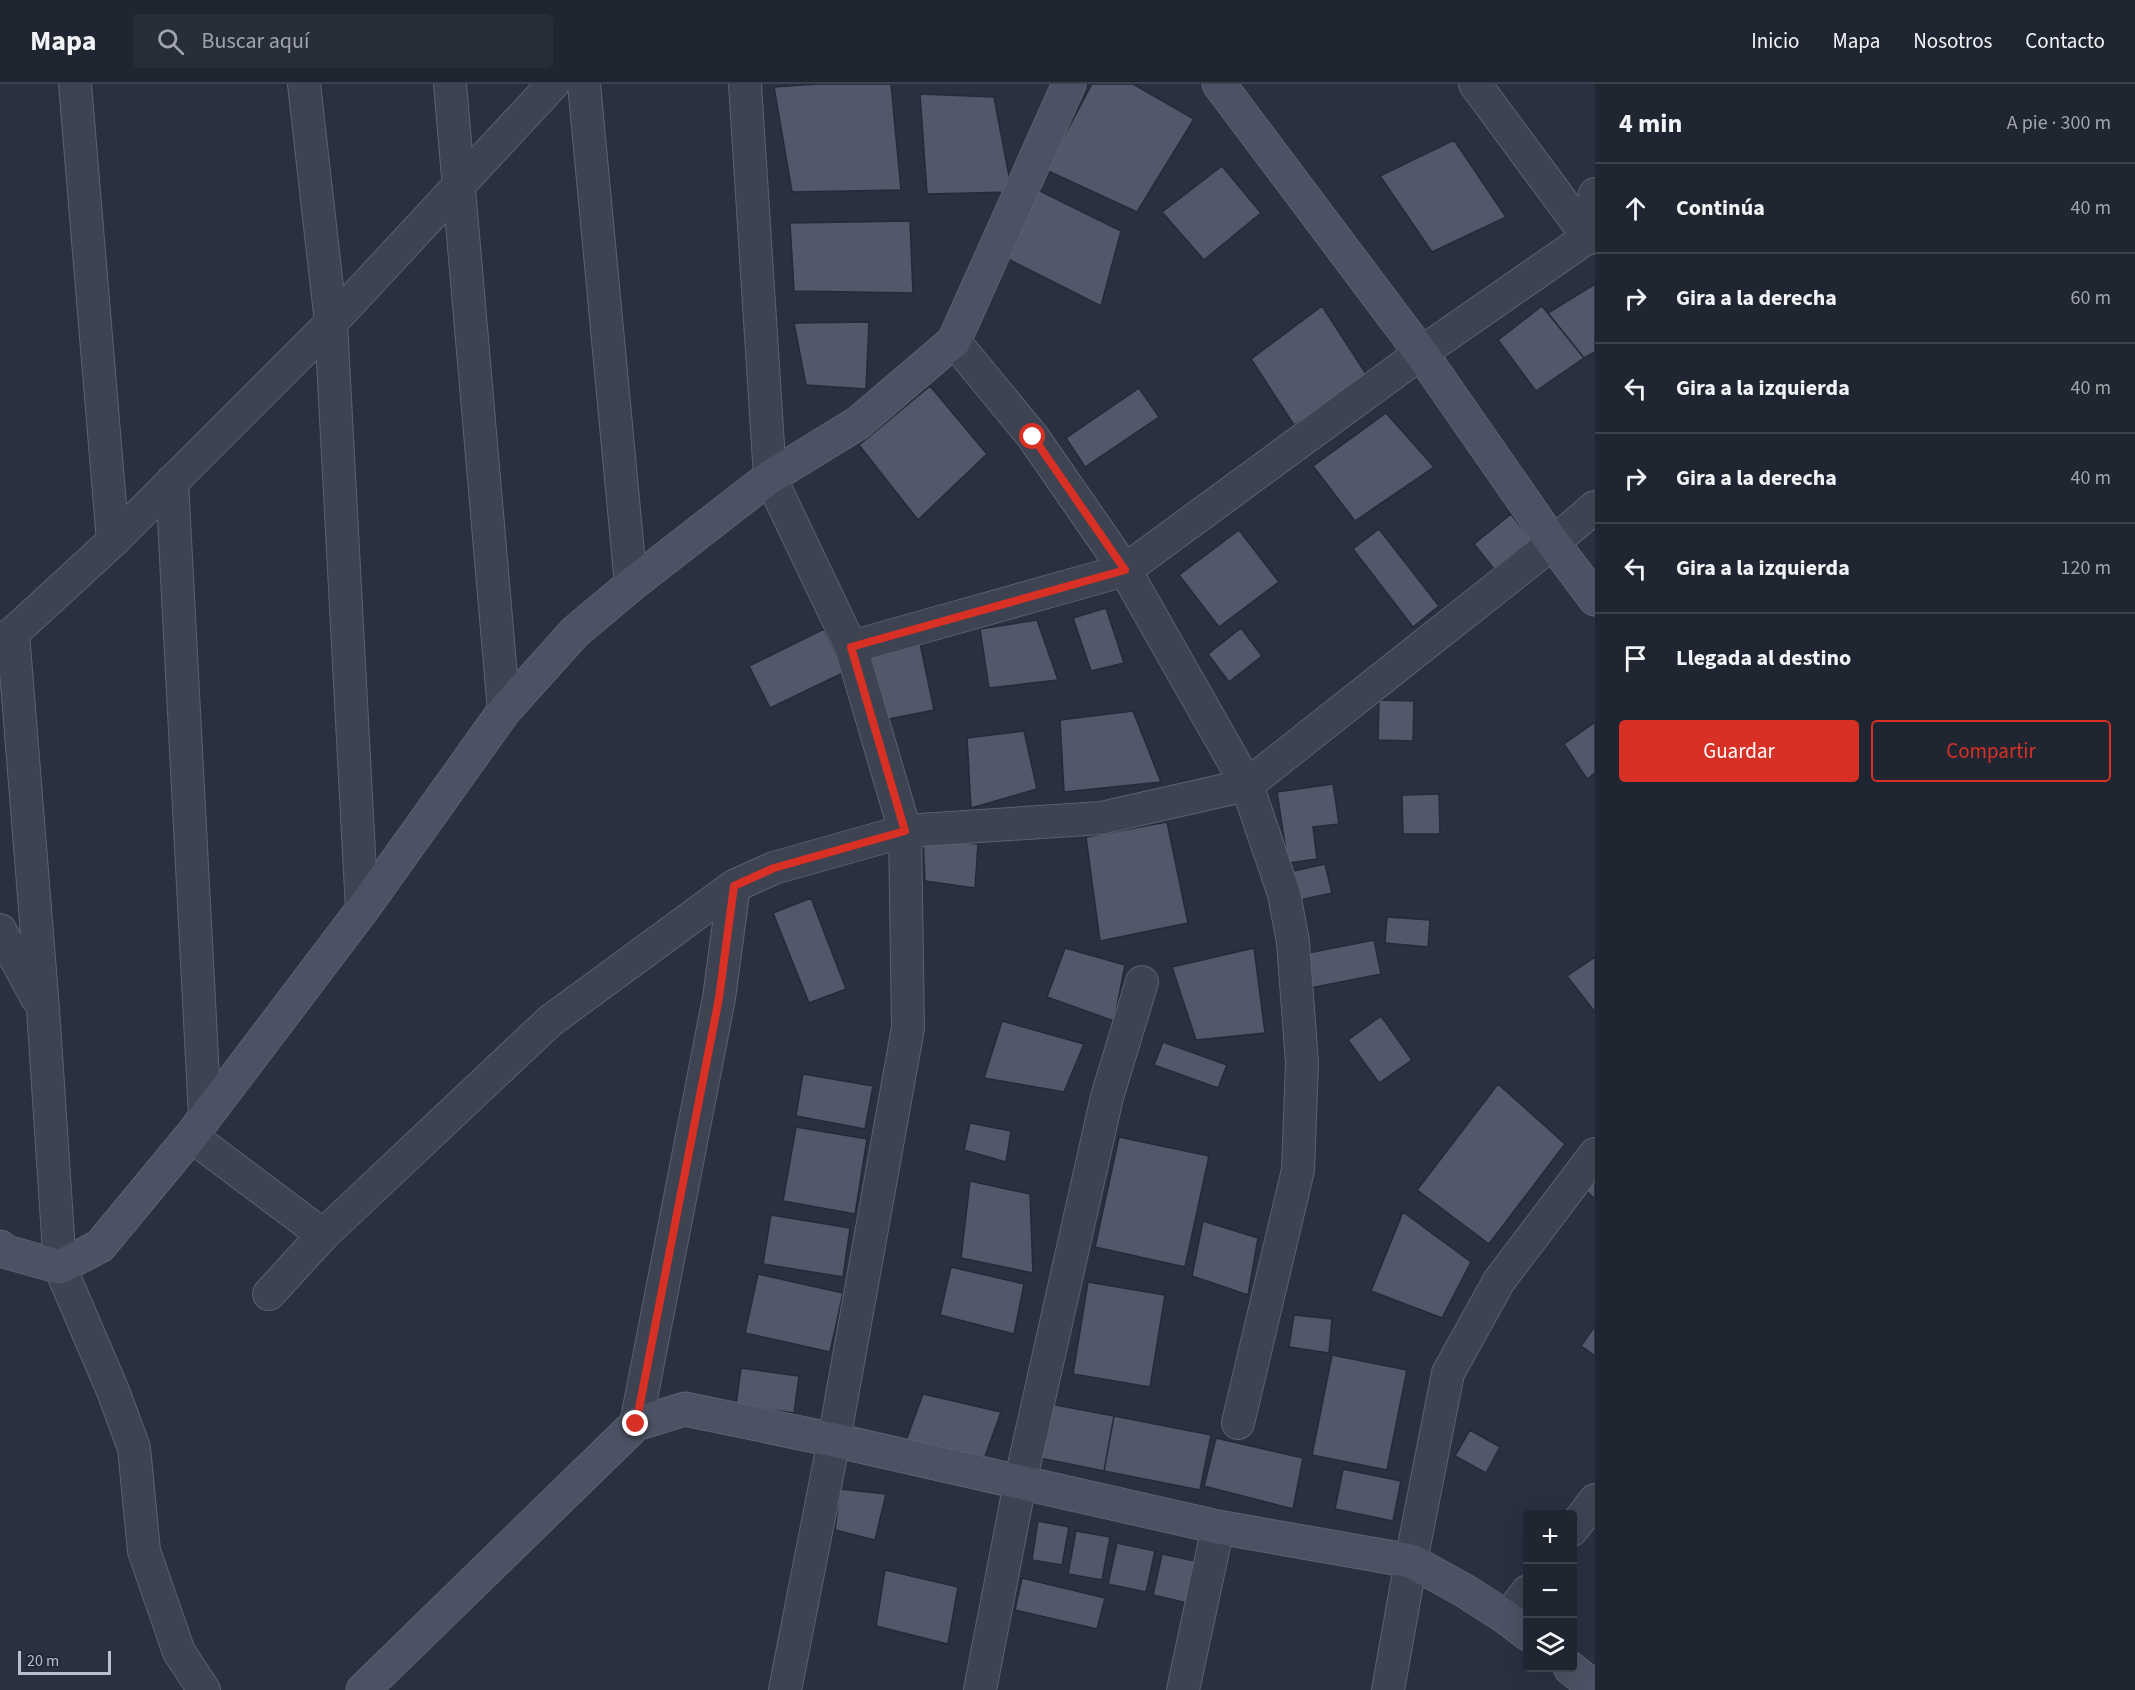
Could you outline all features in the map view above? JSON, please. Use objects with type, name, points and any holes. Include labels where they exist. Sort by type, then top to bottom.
[{"type":"street","points":[[75,84],[113,542]]},
{"type":"street","points":[[304,84],[331,324],[362,910]]},
{"type":"street","points":[[450,84],[504,711]]},
{"type":"street","points":[[204,1690],[179,1652],[144,1551],[134,1448],[113,1391],[60,1268],[43,1009],[6,637],[113,542],[331,324],[553,84]]},
{"type":"street","points":[[584,84],[631,585]]},
{"type":"street","points":[[745,84],[770,477],[851,647],[905,831],[908,1028],[834,1440],[785,1690]]},
{"type":"street","points":[[0,1247],[7,1252],[60,1268],[100,1246],[198,1126],[362,910],[504,711],[575,632],[631,585],[770,477],[858,423],[954,341],[1069,84]]},
{"type":"street","points":[[1219,84],[1421,353],[1552,543],[1595,599]]},
{"type":"street","points":[[1476,84],[1591,238]]},
{"type":"street","points":[[1591,238],[1595,194]]},
{"type":"street","points":[[851,647],[1125,570],[1421,353],[1591,238]]},
{"type":"street","points":[[954,341],[1033,437],[1125,570],[1248,785],[1284,894],[1293,942],[1302,1063],[1298,1170],[1238,1423]]},
{"type":"street","points":[[172,481],[198,1126],[323,1235]]},
{"type":"street","points":[[269,1294],[323,1235],[550,1021],[734,886],[774,868],[905,831],[1101,818],[1248,785],[1595,507]]},
{"type":"street","points":[[636,1424],[719,998],[734,886]]},
{"type":"street","points":[[0,930],[43,1009]]},
{"type":"street","points":[[980,1690],[1020,1483],[1107,1097],[1142,982]]},
{"type":"street","points":[[1388,1690],[1448,1373],[1499,1281],[1595,1154]]},
{"type":"street","points":[[363,1690],[636,1424],[685,1409],[834,1440],[1218,1527],[1411,1561],[1517,1626],[1523,1605]]},
{"type":"street","points":[[1577,1523],[1595,1500]]},
{"type":"street","points":[[1183,1690],[1218,1527]]},
{"type":"street","points":[[1575,1672],[1595,1688]]},
{"type":"building","points":[[817,84],[891,84],[901,190],[792,192],[774,87]]},
{"type":"building","points":[[1092,84],[1133,84],[1194,119],[1137,212],[1046,170]]},
{"type":"building","points":[[920,94],[994,97],[1012,192],[927,194]]},
{"type":"building","points":[[1454,140],[1506,217],[1432,252],[1380,176]]},
{"type":"building","points":[[1222,166],[1261,213],[1204,260],[1162,212]]},
{"type":"building","points":[[1032,187],[1121,231],[1101,306],[1000,255]]},
{"type":"building","points":[[910,221],[913,293],[794,291],[790,223]]},
{"type":"building","points":[[1595,284],[1595,352],[1584,358],[1548,313]]},
{"type":"building","points":[[1322,306],[1370,380],[1294,425],[1251,359]]},
{"type":"building","points":[[1542,306],[1584,358],[1536,391],[1498,340]]},
{"type":"building","points":[[869,322],[866,389],[806,385],[794,323]]},
{"type":"building","points":[[930,386],[987,454],[918,520],[859,445]]},
{"type":"building","points":[[1139,388],[1159,417],[1085,467],[1066,438]]},
{"type":"building","points":[[1386,413],[1434,467],[1355,521],[1313,466]]},
{"type":"building","points":[[1511,514],[1531,540],[1494,569],[1474,544]]},
{"type":"building","points":[[1379,529],[1439,606],[1413,627],[1353,549]]},
{"type":"building","points":[[1239,530],[1279,582],[1219,627],[1179,575]]},
{"type":"building","points":[[1106,608],[1124,663],[1091,671],[1073,618]]},
{"type":"building","points":[[1037,620],[1058,680],[989,688],[980,629]]},
{"type":"building","points":[[1241,628],[1262,656],[1229,682],[1208,654]]},
{"type":"building","points":[[824,629],[845,672],[770,708],[749,666]]},
{"type":"building","points":[[920,643],[934,710],[884,720],[868,651]]},
{"type":"building","points":[[1379,700],[1414,701],[1413,741],[1378,740]]},
{"type":"building","points":[[1133,711],[1161,782],[1064,792],[1060,720]]},
{"type":"building","points":[[1595,722],[1595,773],[1587,779],[1564,744]]},
{"type":"building","points":[[1024,731],[1037,789],[971,808],[967,738]]},
{"type":"building","points":[[1333,784],[1339,824],[1313,827],[1317,859],[1288,863],[1277,792]]},
{"type":"building","points":[[1439,794],[1440,834],[1403,834],[1402,795]]},
{"type":"building","points":[[1167,822],[1188,923],[1100,941],[1086,837]]},
{"type":"building","points":[[923,840],[978,844],[975,888],[925,881]]},
{"type":"building","points":[[1325,864],[1332,893],[1295,901],[1289,872]]},
{"type":"building","points":[[811,898],[846,989],[809,1003],[773,913]]},
{"type":"building","points":[[1387,917],[1430,920],[1428,947],[1385,943]]},
{"type":"building","points":[[1374,940],[1381,974],[1305,989],[1298,955]]},
{"type":"building","points":[[1065,948],[1125,965],[1114,1021],[1047,997]]},
{"type":"building","points":[[1254,948],[1265,1033],[1196,1040],[1172,967]]},
{"type":"building","points":[[1595,957],[1595,1012],[1567,976]]},
{"type":"building","points":[[1381,1016],[1412,1060],[1379,1083],[1348,1040]]},
{"type":"building","points":[[1002,1021],[1084,1044],[1064,1092],[984,1078]]},
{"type":"building","points":[[1163,1042],[1227,1065],[1218,1088],[1154,1065]]},
{"type":"building","points":[[803,1074],[873,1086],[865,1129],[796,1116]]},
{"type":"building","points":[[1498,1084],[1565,1144],[1489,1244],[1417,1190]]},
{"type":"building","points":[[970,1123],[1011,1131],[1006,1162],[964,1150]]},
{"type":"building","points":[[796,1127],[867,1139],[855,1214],[783,1201]]},
{"type":"building","points":[[1119,1137],[1209,1156],[1185,1267],[1095,1247]]},
{"type":"building","points":[[1595,1171],[1595,1199],[1581,1186]]},
{"type":"building","points":[[970,1181],[1030,1194],[1033,1273],[961,1258]]},
{"type":"building","points":[[1403,1212],[1471,1262],[1442,1318],[1371,1291]]},
{"type":"building","points":[[771,1215],[850,1228],[843,1277],[763,1264]]},
{"type":"building","points":[[1203,1221],[1258,1238],[1248,1295],[1192,1276]]},
{"type":"building","points":[[951,1267],[1024,1284],[1014,1334],[940,1315]]},
{"type":"building","points":[[758,1274],[843,1293],[830,1352],[745,1333]]},
{"type":"building","points":[[1088,1282],[1165,1295],[1150,1387],[1073,1374]]},
{"type":"building","points":[[1294,1315],[1332,1319],[1329,1353],[1289,1347]]},
{"type":"building","points":[[1595,1326],[1595,1356],[1581,1346]]},
{"type":"building","points":[[1332,1355],[1407,1370],[1387,1470],[1312,1455]]},
{"type":"building","points":[[741,1368],[799,1376],[794,1413],[736,1405]]},
{"type":"building","points":[[923,1394],[1001,1412],[983,1462],[904,1446]]},
{"type":"building","points":[[1040,1402],[1114,1416],[1104,1471],[1030,1456]]},
{"type":"building","points":[[1114,1416],[1211,1435],[1200,1490],[1104,1471]]},
{"type":"building","points":[[1470,1430],[1500,1447],[1486,1473],[1455,1456]]},
{"type":"building","points":[[1216,1438],[1303,1458],[1293,1509],[1204,1486]]},
{"type":"building","points":[[1343,1469],[1401,1481],[1393,1521],[1335,1509]]},
{"type":"building","points":[[840,1489],[886,1494],[875,1540],[835,1530]]},
{"type":"building","points":[[1038,1521],[1069,1527],[1062,1565],[1032,1560]]},
{"type":"building","points":[[1076,1531],[1110,1537],[1102,1580],[1068,1574]]},
{"type":"building","points":[[1117,1543],[1155,1551],[1146,1592],[1108,1584]]},
{"type":"building","points":[[1162,1554],[1195,1561],[1187,1603],[1153,1595]]},
{"type":"building","points":[[885,1570],[958,1587],[948,1644],[876,1626]]},
{"type":"building","points":[[1022,1578],[1105,1598],[1097,1629],[1015,1610]]},
{"type":"route","points":[[636,1424],[719,998],[734,886],[774,868],[905,831],[851,647],[1125,570],[1033,437]]}]
